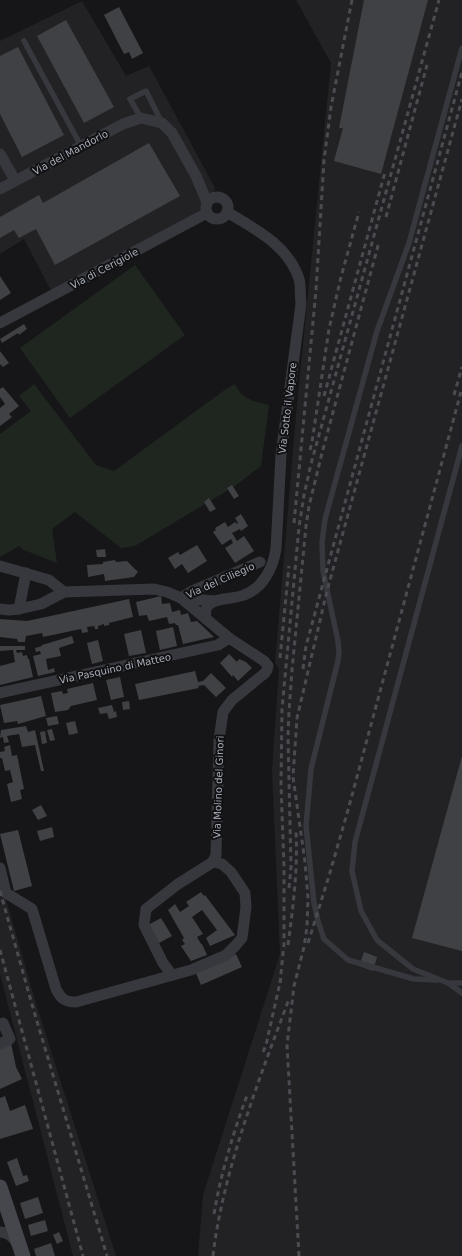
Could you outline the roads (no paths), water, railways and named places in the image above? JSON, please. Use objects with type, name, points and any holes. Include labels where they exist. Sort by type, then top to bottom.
[{"type":"main road","points":[[0,1190],[5,1215],[23,1254]]},
{"type":"street","name":"Via del Mandorlo","points":[[0,189],[123,124],[140,118]]},
{"type":"street","points":[[140,118],[162,123],[172,133],[210,204],[209,216],[218,219],[223,217],[227,212],[228,208],[225,200],[210,204]]},
{"type":"street","points":[[0,154],[15,180]]},
{"type":"street","name":"Via di Cerigiole","points":[[0,323],[210,204]]},
{"type":"street","name":"Via Sotto il Vapore","points":[[181,598],[215,601],[244,595],[254,590],[262,582],[274,560],[276,549],[281,455],[301,304],[299,280],[291,260],[279,247],[266,236],[227,212]]},
{"type":"street","name":"Via del Ciliegio","points":[[181,598],[192,591],[260,562]]},
{"type":"street","points":[[0,566],[26,572],[49,580],[64,592]]},
{"type":"street","points":[[19,609],[26,572]]},
{"type":"street","points":[[0,609],[19,609],[41,604],[64,592],[154,589],[167,592],[181,598],[229,638]]},
{"type":"street","points":[[206,619],[205,609],[208,605],[215,601]]},
{"type":"street","name":"Via Molino del Ginori","points":[[214,862],[216,855],[219,740],[223,712],[232,700],[267,670],[268,666],[264,661],[229,638]]},
{"type":"street","name":"Via Pasquino di Matteo","points":[[0,693],[218,645],[229,638]]},
{"type":"street","points":[[0,868],[6,893],[32,909],[56,989],[60,997],[68,1002],[76,1002],[191,970],[226,955],[242,938],[246,907],[245,893],[231,872],[222,864],[214,862],[178,884],[146,909],[144,925],[163,963],[172,975]]},
{"type":"street","points":[[0,1044],[10,1039],[3,1023]]},
{"type":"street","points":[[0,1226],[7,1220],[5,1215]]},
{"type":"street","points":[[0,1232],[4,1232],[14,1238],[23,1254]]},
{"type":"lane","points":[[24,41],[81,146]]},
{"type":"lane","points":[[437,980],[414,979],[348,960],[324,939],[314,903],[306,826],[311,769],[338,661],[338,642],[324,571],[322,542],[325,519],[377,330],[410,243],[462,48]]},
{"type":"lane","points":[[140,118],[130,99],[146,91],[162,123]]},
{"type":"lane","points":[[462,446],[355,842],[352,871],[361,911],[377,940],[413,970],[448,983],[462,983]]},
{"type":"lane","points":[[448,983],[462,992]]},
{"type":"railway","points":[[294,523],[316,290],[324,160],[331,107],[352,0]]},
{"type":"railway","points":[[280,983],[284,944],[284,867],[281,784],[282,709],[299,527],[304,495],[311,464],[439,0]]},
{"type":"railway","points":[[386,217],[427,65]]},
{"type":"railway","points":[[303,669],[306,646],[462,72]]},
{"type":"railway","points":[[299,1256],[287,1045],[294,986],[304,947],[307,927],[308,898],[305,862],[293,777],[297,718],[327,591],[462,99]]},
{"type":"railway","points":[[324,396],[385,172]]},
{"type":"railway","points":[[310,450],[329,329],[341,277],[359,212]]},
{"type":"railway","points":[[289,888],[291,867],[288,736],[289,712],[306,526],[309,506],[322,453],[379,242]]},
{"type":"railway","points":[[454,395],[462,367]]},
{"type":"railway","points":[[308,943],[348,810],[462,388]]},
{"type":"railway","points":[[280,658],[289,566]]},
{"type":"railway","points":[[288,945],[296,874],[296,831]]},
{"type":"railway","points":[[0,891],[33,1008],[107,1256]]},
{"type":"railway","points":[[0,950],[83,1256]]},
{"type":"railway","points":[[263,1052],[266,1045],[281,978]]},
{"type":"railway","points":[[213,1256],[222,1205],[235,1153],[289,999]]},
{"type":"railway","points":[[214,1214],[228,1153],[248,1093]]}]
